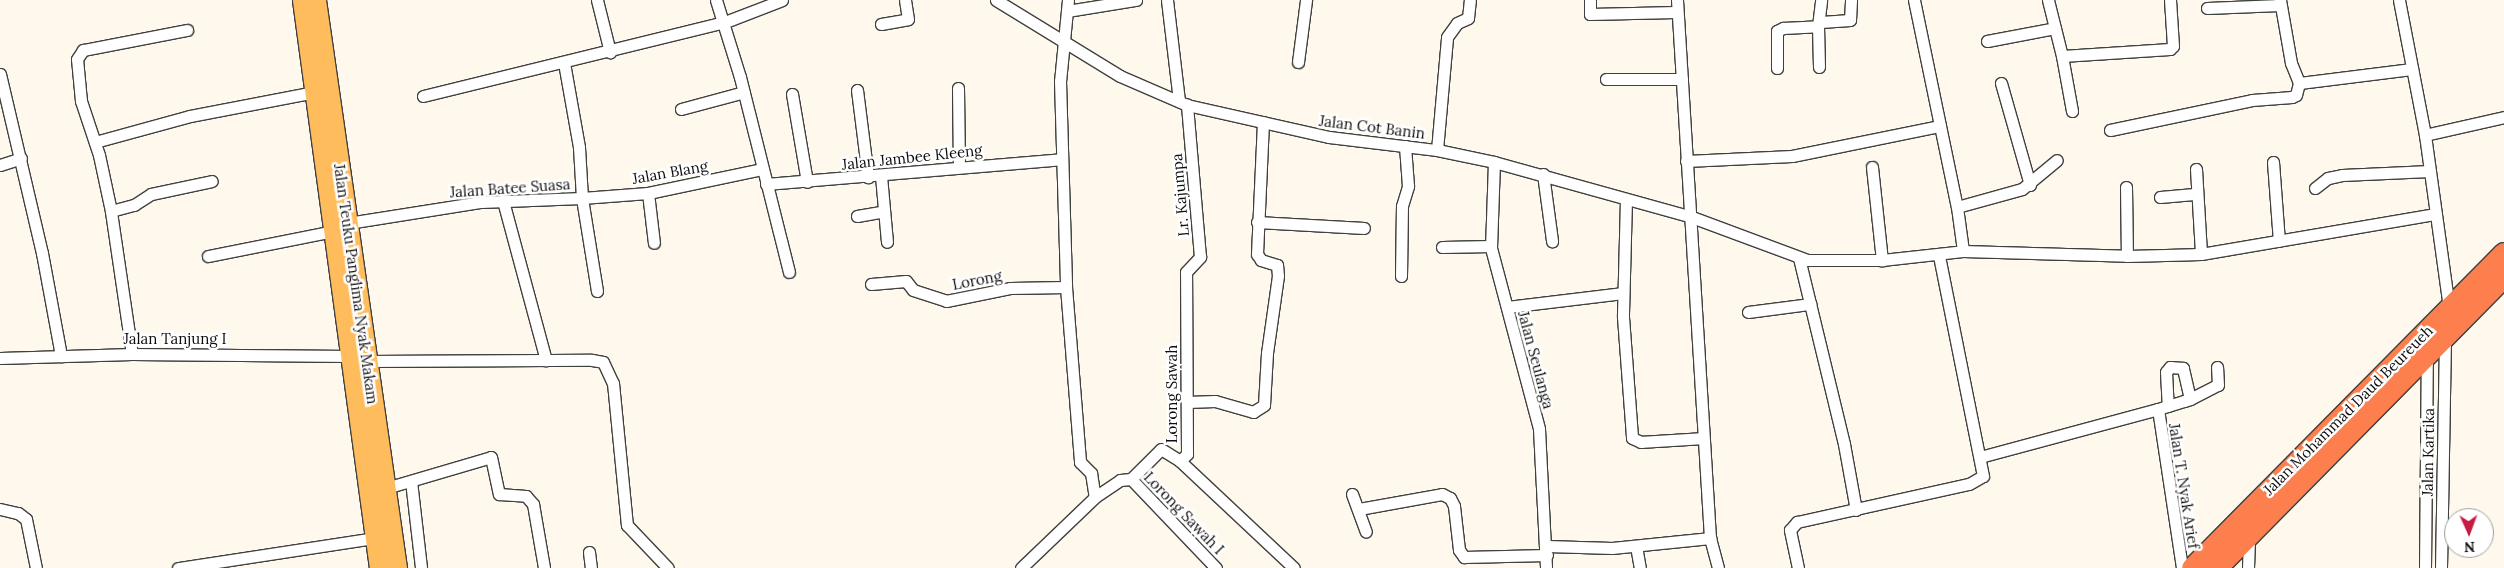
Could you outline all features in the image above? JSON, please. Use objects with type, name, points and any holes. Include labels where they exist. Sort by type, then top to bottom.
[{"type":"highway","name":"Jalan Mohammad Daud Beureueh","points":[[2192,568],[2504,252]]},
{"type":"highway","name":"Jalan Mohammad Daud Beureueh","points":[[2216,568],[2504,276]]},
{"type":"main road","name":"Jalan Teuku Panglima Nyak Makam","points":[[302,0],[315,92],[341,227]]},
{"type":"main road","name":"Jalan Teuku Panglima Nyak Makam","points":[[316,0],[341,227],[379,526],[379,568]]},
{"type":"main road","name":"Jalan Teuku Panglima Nyak Makam","points":[[358,358],[386,488],[379,526],[397,568]]},
{"type":"street","points":[[597,0],[610,52]]},
{"type":"street","points":[[716,0],[725,22],[744,92],[789,272]]},
{"type":"street","points":[[423,96],[610,52],[725,22],[782,0]]},
{"type":"street","points":[[881,24],[908,19],[905,0]]},
{"type":"street","name":"Jalan Cot Banin","points":[[996,0],[1063,39],[1120,76],[1183,103],[1329,137],[1436,150],[1542,174],[1689,216],[1799,258],[1882,260],[1963,251],[2127,256],[2201,254],[2436,214]]},
{"type":"street","points":[[1094,497],[1091,473],[1080,462],[1066,287],[1061,159],[1063,39],[1067,6],[1136,0]]},
{"type":"street","name":"Lr. Kajumpa","points":[[1167,0],[1183,103],[1200,257],[1186,276]]},
{"type":"street","points":[[1298,62],[1306,0]]},
{"type":"street","points":[[1436,150],[1447,37],[1457,23],[1468,18],[1470,0]]},
{"type":"street","points":[[1590,0],[1590,14],[1677,6],[1710,538],[1718,568]]},
{"type":"street","points":[[1818,67],[1821,0]]},
{"type":"street","points":[[1777,68],[1779,29],[1850,20],[1852,0]]},
{"type":"street","points":[[1914,0],[1957,207],[1963,251]]},
{"type":"street","points":[[2048,0],[2062,56],[2072,111]]},
{"type":"street","points":[[2062,56],[2111,50],[2168,49],[2173,46],[2170,0]]},
{"type":"street","points":[[2399,0],[2425,135],[2450,308]]},
{"type":"street","points":[[2110,130],[2252,100],[2292,97],[2296,95],[2299,82],[2291,63],[2280,3],[2207,8]]},
{"type":"street","points":[[1988,41],[2055,28]]},
{"type":"street","points":[[132,354],[111,211],[95,142],[81,101],[79,52],[187,30]]},
{"type":"street","name":"Jalan Batee Suasa","points":[[208,256],[341,227],[460,205],[503,201],[582,198],[579,147],[564,63]]},
{"type":"street","points":[[2299,82],[2412,69]]},
{"type":"street","points":[[0,74],[21,158],[62,356]]},
{"type":"street","points":[[1606,79],[1682,78]]},
{"type":"street","points":[[2001,83],[2030,185]]},
{"type":"street","points":[[958,88],[959,166]]},
{"type":"street","points":[[857,90],[868,177]]},
{"type":"street","points":[[95,142],[190,116],[315,92]]},
{"type":"street","points":[[681,108],[744,92]]},
{"type":"street","points":[[792,94],[807,182]]},
{"type":"street","points":[[2425,135],[2504,117]]},
{"type":"street","points":[[1187,402],[1215,402],[1253,412],[1264,405],[1278,268],[1275,263],[1258,256],[1257,222],[1264,122]]},
{"type":"street","points":[[1686,161],[1792,156],[1940,126]]},
{"type":"street","points":[[1402,276],[1402,206],[1408,186],[1405,146]]},
{"type":"street","points":[[0,165],[21,158]]},
{"type":"street","name":"Jalan Jambee Kleeng","points":[[766,184],[881,176],[959,166],[1061,159]]},
{"type":"street","points":[[1957,207],[2003,196],[2030,185],[2057,160]]},
{"type":"street","name":"Jalan Seulanga","points":[[1494,162],[1491,246],[1539,429],[1547,550],[1546,568]]},
{"type":"street","points":[[2273,162],[2279,241]]},
{"type":"street","points":[[1872,167],[1882,260]]},
{"type":"street","name":"Jalan Blang","points":[[582,198],[648,193],[762,168]]},
{"type":"street","points":[[2196,169],[2201,254]]},
{"type":"street","points":[[2315,188],[2328,178],[2342,175],[2430,171]]},
{"type":"street","points":[[1542,174],[1552,241]]},
{"type":"street","points":[[881,176],[887,242]]},
{"type":"street","points":[[111,211],[134,205],[151,194],[212,181]]},
{"type":"street","points":[[2126,187],[2127,256]]},
{"type":"street","points":[[648,193],[654,243]]},
{"type":"street","points":[[2160,197],[2197,194]]},
{"type":"street","points":[[582,198],[597,291]]},
{"type":"street","points":[[1626,199],[1623,293],[1632,438],[1641,442],[1703,438]]},
{"type":"street","points":[[503,201],[546,360]]},
{"type":"street","points":[[857,216],[884,211]]},
{"type":"street","points":[[1257,222],[1364,228]]},
{"type":"street","points":[[1442,247],[1491,246]]},
{"type":"street","points":[[1798,568],[1791,540],[1793,524],[1980,480],[1984,476],[1939,255]]},
{"type":"street","points":[[1799,258],[1856,510]]},
{"type":"street","name":"Lorong Sawah","points":[[1021,568],[1094,497],[1120,480],[1131,479],[1161,449],[1180,461],[1187,454],[1186,276]]},
{"type":"street","name":"Lorong","points":[[871,284],[906,281],[913,290],[946,301],[1010,288],[1066,287]]},
{"type":"street","points":[[1506,307],[1623,293]]},
{"type":"street","points":[[1748,312],[1810,304]]},
{"type":"street","name":"Jalan Kartika","points":[[2441,568],[2446,336]]},
{"type":"street","name":"Jalan Tanjung I","points":[[0,358],[132,354],[592,360],[607,365],[613,383],[626,520],[632,534],[668,568]]},
{"type":"street","name":"Jalan Kartika","points":[[2425,568],[2427,354]]},
{"type":"street","name":"Jalan T. Nyak Arief","points":[[2182,568],[2163,407],[2166,376],[2170,367],[2185,370],[2190,399]]},
{"type":"street","points":[[1980,457],[2190,399],[2218,386],[2217,367]]},
{"type":"street","points":[[386,488],[491,457],[498,494],[526,496],[532,504],[544,568]]},
{"type":"street","points":[[1180,461],[1294,568]]},
{"type":"street","name":"Lorong Sawah I","points":[[1131,479],[1216,568]]},
{"type":"street","points":[[411,481],[421,568]]},
{"type":"street","points":[[1352,494],[1366,532]]},
{"type":"street","points":[[1359,509],[1442,494],[1450,498],[1454,506],[1459,550],[1464,557],[1547,550],[1636,546],[1710,538]]},
{"type":"street","points":[[0,510],[18,513],[26,519],[36,568]]},
{"type":"street","points":[[178,568],[203,566],[379,526]]},
{"type":"street","points":[[2248,568],[2249,535]]},
{"type":"street","points":[[1636,546],[1640,568]]},
{"type":"street","points":[[589,552],[591,568]]}]
